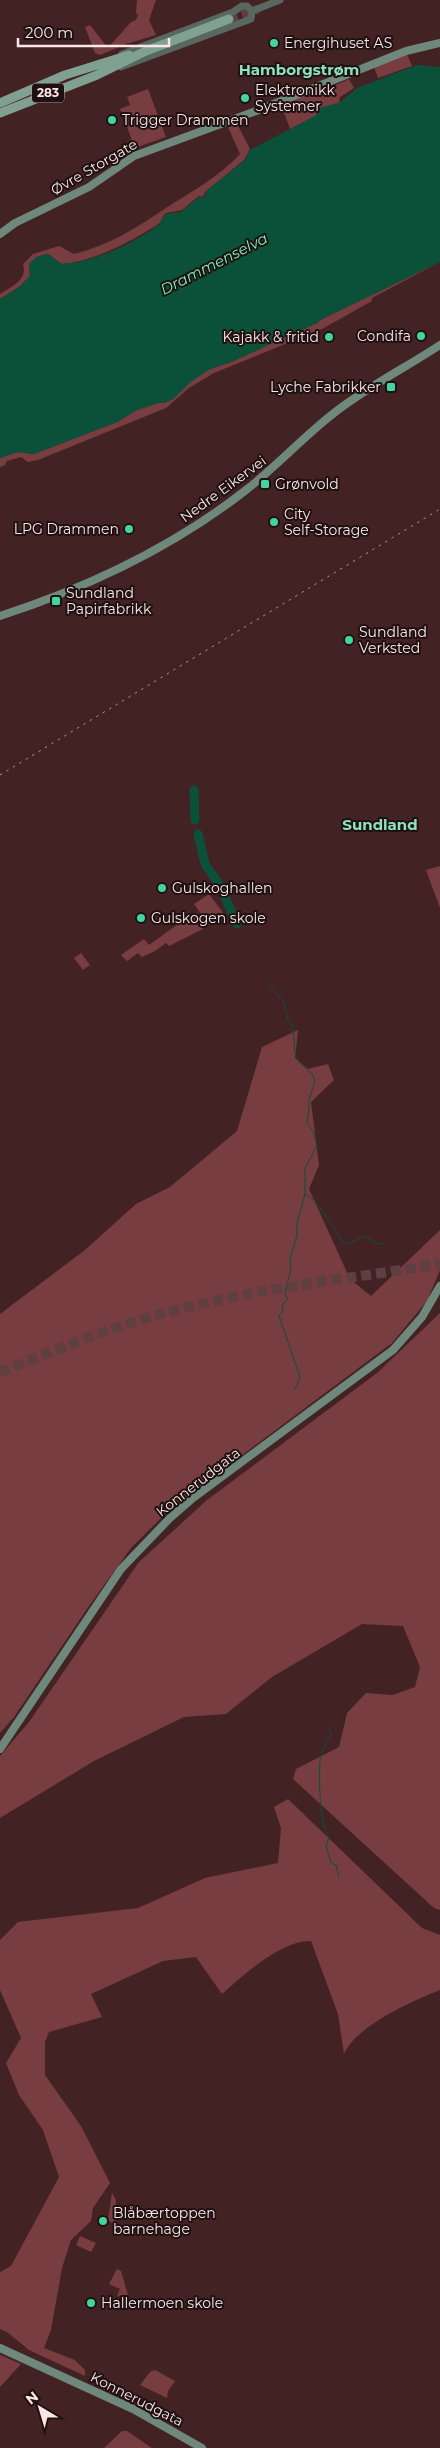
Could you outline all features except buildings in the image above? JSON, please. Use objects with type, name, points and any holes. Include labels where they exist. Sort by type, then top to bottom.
[{"type":"main road","name":"283","points":[[0,113],[97,74],[146,51],[229,19]]},
{"type":"main road","name":"Øvre Storgate","points":[[0,234],[15,223],[75,195],[134,156],[256,111],[406,51],[440,43]]},
{"type":"main road","name":"283","points":[[0,103],[42,84],[108,60],[146,51]]},
{"type":"main road","name":"Nedre Eikervei","points":[[0,616],[84,586],[165,545],[208,518],[246,490],[336,412],[440,345]]},
{"type":"main road","name":"Konnerudgata","points":[[0,1749],[111,1582],[137,1551],[193,1498],[393,1350],[422,1317],[440,1286]]},
{"type":"main road","name":"Konnerudgata","points":[[0,1743],[9,1734]]},
{"type":"main road","name":"Konnerudgata","points":[[0,2348],[146,2415],[202,2448]]},
{"type":"main road","name":"Konnerudgata","points":[[0,2352],[60,2376]]},
{"type":"street","points":[[252,11],[280,0]]},
{"type":"street","points":[[108,60],[238,9],[247,6],[252,11]]},
{"type":"street","points":[[238,9],[237,17],[243,22]]},
{"type":"street","points":[[97,74],[251,19],[252,11]]},
{"type":"shaded area","points":[[137,0],[156,0],[149,20],[156,35],[126,44],[100,55],[95,53],[85,27],[90,25],[108,48],[131,22],[136,20],[138,15],[136,13]]},
{"type":"shaded area","points":[[407,54],[412,66],[378,78],[374,67]]},
{"type":"shaded area","points":[[349,79],[354,88],[340,97],[339,103],[316,109],[317,115],[290,129],[281,104],[305,94],[308,97]]},
{"type":"shaded area","points":[[148,89],[166,137],[135,148],[120,109],[130,105],[127,97]]},
{"type":"shaded area","points":[[236,122],[250,149],[244,160],[205,192],[203,197],[199,196],[182,210],[166,213],[157,225],[99,255],[62,264],[48,254],[42,255],[29,264],[30,276],[19,287],[0,299],[0,294],[21,278],[24,270],[23,264],[33,254],[59,246],[74,254],[111,241],[134,229],[214,177],[240,154],[227,125]]},
{"type":"shaded area","points":[[440,262],[372,298],[372,301],[322,329],[214,373],[189,388],[166,408],[38,460],[28,462],[21,457],[7,461],[5,465],[0,467],[0,458],[18,452],[34,454],[117,422],[137,410],[173,399],[192,380],[210,369],[231,362],[317,323]]},
{"type":"shaded area","points":[[440,866],[440,908],[426,870]]},
{"type":"shaded area","points":[[209,894],[224,914],[209,925],[194,904]]},
{"type":"shaded area","points":[[192,914],[203,929],[169,946],[166,943],[142,957],[138,953],[127,961],[121,955],[144,939],[149,945]]},
{"type":"shaded area","points":[[81,953],[90,965],[83,970],[74,958]]},
{"type":"shaded area","points":[[298,1030],[295,1058],[308,1069],[328,1064],[334,1080],[311,1102],[319,1165],[309,1189],[350,1279],[371,1296],[440,1230],[440,1270],[427,1301],[392,1343],[169,1510],[131,1548],[89,1606],[14,1717],[0,1733],[0,1314],[85,1250],[136,1204],[170,1187],[237,1131],[262,1047]]},
{"type":"shaded area","points":[[440,1313],[440,1910],[434,1908],[293,1779],[296,1769],[339,1747],[347,1713],[366,1693],[393,1695],[415,1687],[420,1667],[403,1626],[362,1624],[272,1677],[226,1714],[184,1717],[94,1761],[0,1818],[0,1756],[29,1722],[139,1562],[207,1500],[377,1373]]},
{"type":"shaded area","points":[[288,1799],[422,1928],[440,1935],[440,1990],[400,2008],[372,2024],[350,2044],[344,2054],[338,2014],[311,1941],[300,1942],[276,1952],[264,1960],[222,1994],[196,1957],[163,1961],[91,1994],[102,2017],[49,2032],[45,2042],[45,2075],[81,2126],[110,2183],[93,2208],[91,2221],[71,2240],[62,2268],[51,2330],[44,2348],[75,2360],[85,2370],[85,2376],[29,2350],[7,2332],[0,2329],[0,2272],[11,2266],[59,2177],[43,2130],[19,2095],[6,2063],[21,2038],[0,1990],[0,1940],[18,1922],[138,1908],[205,1878],[278,1863],[281,1828],[274,1807]]},
{"type":"shaded area","points":[[112,2193],[116,2200],[115,2225],[108,2220]]},
{"type":"shaded area","points":[[80,2236],[96,2243],[91,2252],[76,2245]]},
{"type":"shaded area","points":[[117,2269],[121,2271],[128,2295],[117,2296],[120,2289],[109,2284]]},
{"type":"shaded area","points":[[0,2355],[21,2364],[0,2387]]},
{"type":"shaded area","points":[[155,2370],[175,2381],[168,2391],[167,2398],[140,2385],[150,2372]]},
{"type":"shaded area","points":[[122,2431],[127,2431],[152,2448],[104,2448]]},
{"type":"water","name":"Drammenselva","points":[[417,65],[440,67],[440,262],[317,323],[231,362],[210,369],[192,381],[173,399],[137,410],[117,422],[34,454],[18,452],[0,458],[0,299],[19,287],[30,276],[29,264],[36,257],[48,254],[62,264],[74,263],[99,256],[136,240],[157,226],[166,214],[181,212],[199,197],[204,198],[206,191],[245,160],[250,150],[317,115],[316,109],[339,103],[357,88]]},
{"type":"waterway","points":[[194,790],[195,820]]},
{"type":"waterway","points":[[198,834],[205,864],[220,886],[237,924]]},
{"type":"waterway","points":[[268,984],[284,1002],[288,1020],[293,1027],[295,1054],[299,1062],[313,1075],[315,1081],[309,1100],[307,1123],[313,1131],[317,1146],[305,1168],[305,1194],[314,1200],[344,1243],[347,1244],[366,1236],[375,1243],[383,1244]]},
{"type":"waterway","points":[[295,1389],[300,1377],[279,1316],[283,1312],[282,1305],[288,1299],[285,1293],[291,1268],[290,1259],[305,1194]]},
{"type":"waterway","points":[[328,1726],[331,1734],[320,1760],[320,1800],[323,1822],[329,1838],[326,1846],[331,1863],[336,1865],[339,1877]]},
{"type":"tunnel","points":[[229,19],[258,9]]},
{"type":"tunnel","points":[[0,1372],[119,1326],[194,1305],[299,1285],[440,1264]]},
{"type":"railway","points":[[0,775],[440,509]]},
{"type":"place","name":"Energihuset AS","points":[[274,43]]},
{"type":"place","name":"Elektronikk Systemer","points":[[245,98]]},
{"type":"place","name":"Trigger Drammen","points":[[112,120]]},
{"type":"place","name":"Condifa","points":[[421,336]]},
{"type":"place","name":"Kajakk & fritid","points":[[329,337]]},
{"type":"place","name":"Lyche Fabrikker","points":[[391,387]]},
{"type":"place","name":"Grønvold","points":[[265,484]]},
{"type":"place","name":"City Self-Storage","points":[[274,522]]},
{"type":"place","name":"LPG Drammen","points":[[129,529]]},
{"type":"place","name":"Sundland Papirfabrikk","points":[[56,601]]},
{"type":"place","name":"Sundland Verksted","points":[[349,640]]},
{"type":"place","name":"Gulskoghallen","points":[[162,888]]},
{"type":"place","name":"Gulskogen skole","points":[[141,918]]},
{"type":"place","name":"Blåbærtoppen barnehage","points":[[103,2221]]},
{"type":"place","name":"Hallermoen skole","points":[[91,2303]]},
{"type":"district","name":"Hamborgstrøm","points":[[299,70]]},
{"type":"district","name":"Sundland","points":[[380,825]]}]
